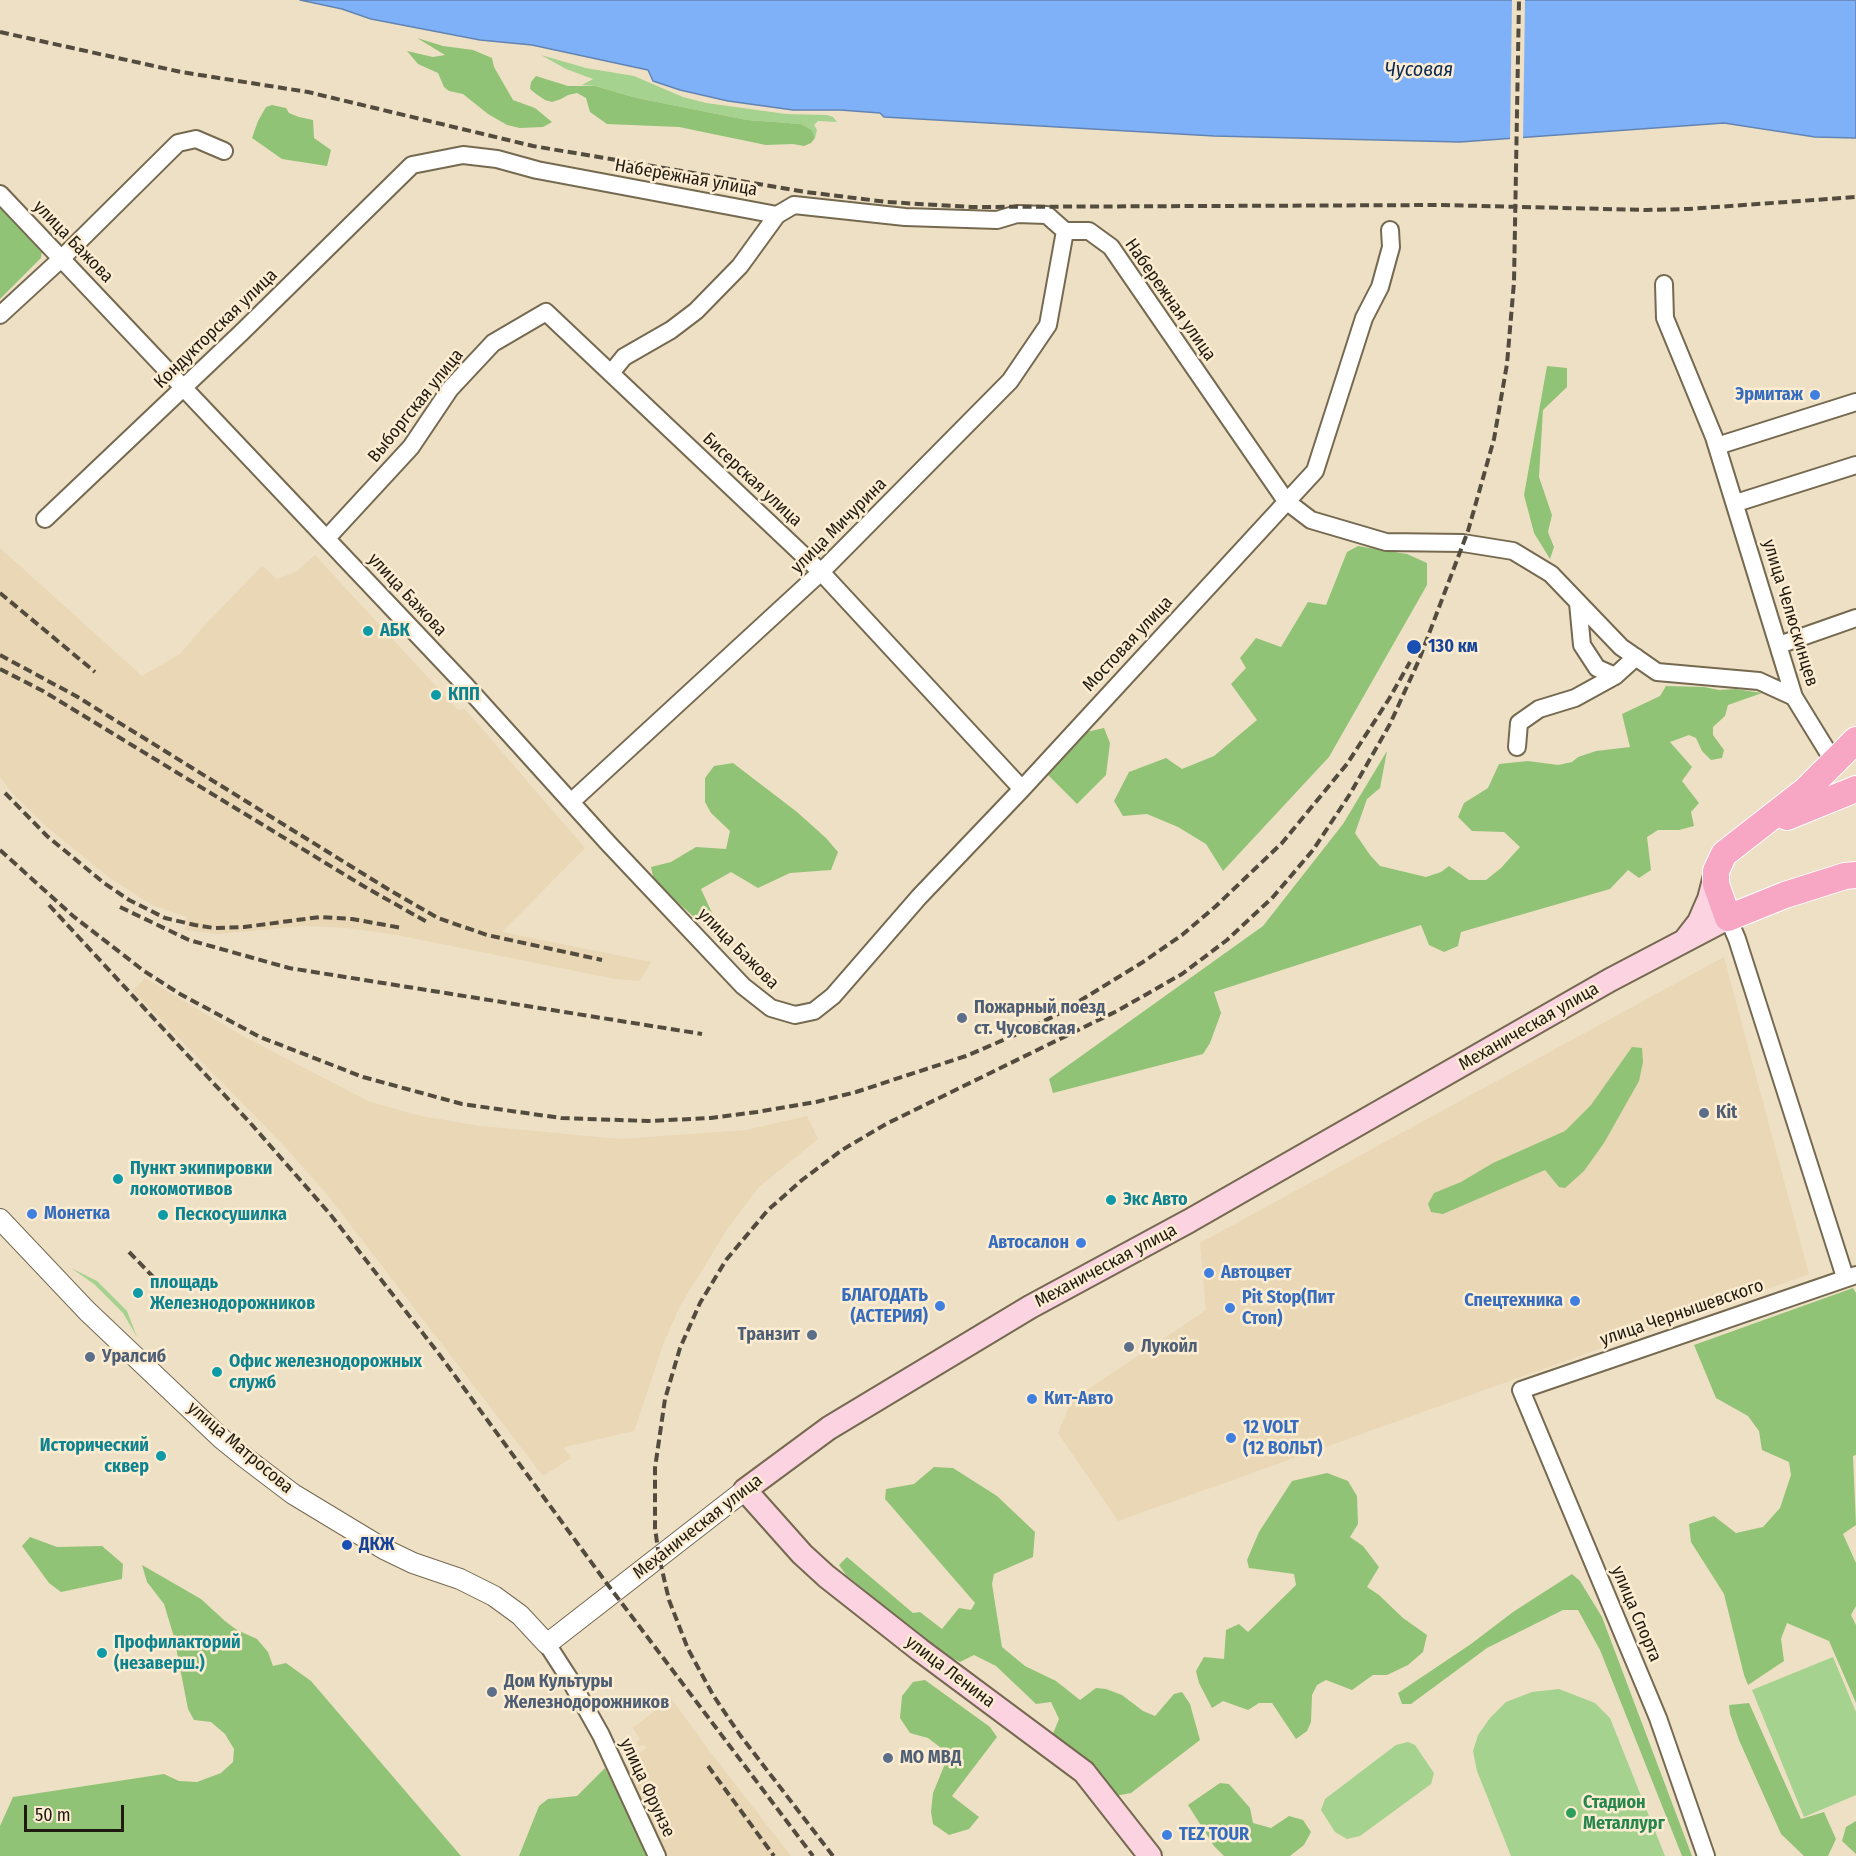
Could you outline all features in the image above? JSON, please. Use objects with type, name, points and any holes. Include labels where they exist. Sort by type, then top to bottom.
[{"type":"main road","points":[[1684,942],[1699,922],[1710,899],[1716,871],[1724,854],[1806,790],[1856,740]]},
{"type":"main road","points":[[1743,838],[1781,819],[1856,789]]},
{"type":"main road","points":[[1716,871],[1716,884],[1728,918],[1785,895],[1845,876],[1856,875]]},
{"type":"main road","name":"Механическая улица","points":[[745,1490],[829,1428],[1020,1313],[1189,1221],[1610,980],[1728,918]]},
{"type":"main road","name":"улица Ленина","points":[[745,1490],[802,1554],[826,1576],[920,1650],[1084,1772],[1150,1856]]},
{"type":"street","points":[[0,315],[62,258],[178,143],[196,139],[224,152]]},
{"type":"street","name":"Набережная улица","points":[[412,165],[464,155],[497,159],[537,170],[777,214],[794,205],[905,217],[997,220],[1017,214],[1047,216],[1065,231],[1089,231],[1111,247],[1286,501],[1311,520],[1386,542],[1463,543],[1513,551],[1551,574],[1621,646],[1657,672],[1759,681],[1794,697]]},
{"type":"street","name":"Кондукторская улица","points":[[45,519],[412,165]]},
{"type":"street","name":"улица Бажова","points":[[0,194],[466,686],[743,986],[766,1005],[790,1014]]},
{"type":"street","points":[[611,373],[624,357],[671,330],[696,311],[740,266],[777,214]]},
{"type":"street","name":"Мостовая улица","points":[[790,1014],[810,1012],[830,1000],[919,897],[1022,789],[1315,471],[1364,318],[1380,287],[1391,248],[1390,230]]},
{"type":"street","name":"улица Мичурина","points":[[571,802],[821,572],[1010,381],[1048,325],[1065,231]]},
{"type":"street","name":"улица Челюскинцев","points":[[1664,284],[1665,318],[1683,356],[1717,446],[1794,697],[1834,762]]},
{"type":"street","name":"Бисерская улица","points":[[546,312],[821,572],[1022,789]]},
{"type":"street","name":"Выборгская улица","points":[[327,538],[411,447],[450,389],[493,343],[546,312]]},
{"type":"street","points":[[1717,446],[1856,402]]},
{"type":"street","points":[[1736,503],[1856,465]]},
{"type":"street","points":[[1578,603],[1581,645],[1597,668],[1616,675]]},
{"type":"street","points":[[1779,645],[1856,618]]},
{"type":"street","points":[[1517,747],[1519,723],[1539,709],[1575,698],[1616,675],[1636,657]]},
{"type":"street","points":[[1728,918],[1850,1276]]},
{"type":"street","name":"улица Матросова","points":[[0,1219],[87,1311],[222,1439],[259,1469],[311,1505],[384,1549],[413,1563],[460,1579],[494,1596],[520,1615],[547,1644]]},
{"type":"street","name":"улица Чернышевского","points":[[1521,1390],[1850,1276]]},
{"type":"street","name":"улица Спорта","points":[[1521,1390],[1658,1718],[1706,1856]]},
{"type":"street","name":"Механическая улица","points":[[547,1644],[745,1490]]},
{"type":"street","name":"улица Фрунзе","points":[[547,1644],[601,1736],[657,1856]]},
{"type":"shaded area","points":[[0,548],[142,676],[180,654],[262,566],[277,579],[296,572],[315,555],[458,710],[465,709],[585,848],[502,932],[651,962],[640,981],[615,979],[397,935],[347,928],[305,926],[219,934],[185,930],[187,917],[152,905],[110,878],[47,827],[14,795],[0,777]]},
{"type":"shaded area","points":[[1724,957],[1809,1274],[1118,1521],[1058,1433],[1072,1400],[1206,1310],[1200,1243]]},
{"type":"shaded area","points":[[145,978],[239,1034],[370,1102],[421,1116],[480,1126],[621,1139],[746,1130],[807,1116],[818,1139],[759,1187],[728,1228],[680,1306],[664,1342],[634,1431],[565,1447],[571,1458],[543,1476],[326,1193],[286,1148],[133,991]]},
{"type":"shaded area","points":[[671,1698],[791,1856],[666,1856],[625,1765],[646,1748],[637,1743],[640,1739],[633,1728]]},
{"type":"green space","points":[[417,38],[443,46],[473,50],[492,58],[494,67],[513,100],[535,108],[552,122],[543,127],[520,128],[507,125],[488,114],[463,94],[449,91],[444,87],[438,73],[418,64],[407,51],[433,57],[445,55]]},
{"type":"green space","points":[[541,55],[586,68],[634,76],[683,97],[706,103],[786,114],[827,115],[833,117],[837,122],[818,121],[814,125],[817,130],[815,138],[812,130],[801,124],[747,120],[637,98],[595,86],[582,85],[593,79],[566,69]]},
{"type":"green space","points":[[536,76],[568,86],[595,86],[637,98],[747,120],[801,124],[812,130],[815,138],[804,146],[766,145],[679,127],[607,124],[590,112],[586,98],[577,93],[552,102],[536,94],[530,89],[531,82]]},
{"type":"green space","points":[[272,105],[286,108],[289,113],[299,117],[313,120],[314,138],[331,150],[327,166],[282,159],[252,138],[266,107]]},
{"type":"green space","points":[[0,206],[39,245],[42,251],[41,258],[0,299]]},
{"type":"green space","points":[[1547,366],[1567,368],[1567,387],[1543,410],[1539,477],[1552,515],[1548,532],[1554,547],[1550,559],[1534,533],[1524,495]]},
{"type":"green space","points":[[1358,546],[1407,554],[1427,563],[1427,585],[1329,757],[1223,871],[1206,844],[1178,827],[1147,814],[1123,816],[1114,801],[1129,772],[1166,758],[1182,769],[1214,756],[1257,720],[1231,684],[1246,668],[1240,658],[1256,638],[1281,647],[1308,602],[1326,605],[1347,552]]},
{"type":"green space","points":[[1666,686],[1736,689],[1762,693],[1728,705],[1725,716],[1713,727],[1713,735],[1724,750],[1722,758],[1711,760],[1702,751],[1696,738],[1689,735],[1670,742],[1692,767],[1682,781],[1699,803],[1691,812],[1694,826],[1679,830],[1658,830],[1647,837],[1651,870],[1639,878],[1628,870],[1610,889],[1461,932],[1458,946],[1444,952],[1429,945],[1421,925],[1214,992],[1221,1013],[1210,1043],[1203,1054],[1053,1093],[1049,1079],[1263,926],[1343,824],[1387,751],[1380,788],[1367,799],[1355,833],[1370,855],[1380,866],[1426,877],[1441,872],[1449,866],[1469,880],[1486,880],[1501,868],[1520,847],[1504,832],[1472,831],[1458,817],[1464,803],[1488,788],[1499,764],[1528,761],[1558,765],[1572,762],[1578,757],[1596,751],[1630,747],[1622,714],[1660,696]]},
{"type":"green space","points":[[1104,728],[1110,743],[1106,775],[1077,804],[1048,775],[1059,758],[1082,733]]},
{"type":"green space","points":[[733,763],[797,812],[838,852],[831,870],[790,873],[758,888],[731,872],[701,889],[713,915],[704,922],[694,917],[654,881],[651,867],[671,862],[696,847],[726,849],[730,831],[711,813],[705,802],[705,778],[714,766]]},
{"type":"green space","points":[[1632,1047],[1642,1048],[1643,1062],[1639,1081],[1604,1143],[1584,1171],[1565,1188],[1559,1187],[1545,1170],[1443,1214],[1431,1212],[1428,1204],[1434,1193],[1461,1182],[1493,1163],[1565,1131],[1591,1105]]},
{"type":"green space","points":[[71,1268],[97,1281],[127,1311],[137,1337],[123,1313],[94,1284]]},
{"type":"green space","points":[[1853,1288],[1856,1293],[1856,1455],[1853,1456],[1856,1525],[1843,1534],[1856,1563],[1856,1606],[1851,1615],[1856,1625],[1856,1703],[1829,1641],[1787,1623],[1781,1639],[1784,1661],[1748,1685],[1724,1594],[1691,1542],[1689,1524],[1714,1516],[1736,1533],[1763,1527],[1780,1508],[1791,1475],[1789,1462],[1762,1450],[1759,1431],[1748,1416],[1716,1398],[1694,1345]]},
{"type":"green space","points":[[934,1467],[953,1468],[997,1496],[1035,1532],[1033,1557],[994,1574],[992,1584],[1002,1647],[1025,1666],[1056,1681],[1080,1700],[1096,1688],[1106,1689],[1122,1695],[1143,1711],[1155,1716],[1174,1694],[1182,1692],[1190,1704],[1200,1740],[1131,1793],[1115,1796],[1099,1780],[1082,1757],[1064,1753],[1052,1736],[1059,1719],[1051,1702],[1036,1704],[996,1666],[974,1655],[960,1662],[945,1655],[846,1575],[839,1565],[847,1557],[913,1613],[920,1612],[942,1629],[959,1608],[971,1610],[975,1603],[885,1499],[886,1489],[914,1484]]},
{"type":"green space","points":[[1327,1473],[1348,1481],[1357,1496],[1358,1524],[1350,1537],[1363,1546],[1379,1567],[1367,1587],[1427,1635],[1423,1652],[1408,1665],[1387,1675],[1373,1675],[1352,1690],[1326,1680],[1317,1685],[1312,1695],[1311,1722],[1307,1731],[1296,1739],[1272,1703],[1259,1703],[1248,1710],[1223,1701],[1212,1708],[1199,1683],[1196,1671],[1204,1657],[1224,1659],[1226,1630],[1239,1624],[1248,1632],[1296,1585],[1294,1574],[1249,1568],[1247,1560],[1259,1532],[1292,1481]]},
{"type":"green space","points":[[30,1537],[57,1547],[102,1546],[123,1564],[122,1579],[61,1592],[49,1583],[22,1546]]},
{"type":"green space","points":[[142,1565],[201,1599],[237,1630],[257,1639],[268,1652],[273,1666],[286,1663],[311,1681],[461,1856],[0,1856],[0,1826],[13,1797],[164,1774],[179,1781],[197,1782],[221,1773],[233,1762],[234,1749],[225,1734],[211,1722],[194,1720],[188,1709],[174,1637],[164,1604],[147,1582]]},
{"type":"green space","points":[[1572,1574],[1580,1581],[1602,1617],[1692,1856],[1682,1856],[1600,1650],[1578,1610],[1563,1610],[1487,1648],[1411,1704],[1402,1704],[1398,1693],[1471,1644],[1513,1612]]},
{"type":"green space","points":[[1833,1657],[1856,1712],[1856,1795],[1804,1817],[1752,1690]]},
{"type":"green space","points":[[925,1680],[990,1727],[997,1737],[952,1796],[979,1817],[969,1829],[949,1835],[933,1824],[931,1812],[933,1793],[949,1754],[928,1738],[910,1733],[900,1718],[902,1696],[913,1682]]},
{"type":"green space","name":"Стадион Металлург","points":[[1559,1689],[1595,1703],[1610,1718],[1665,1856],[1511,1856],[1477,1771],[1473,1751],[1478,1735],[1490,1718],[1506,1702],[1532,1692]]},
{"type":"green space","points":[[1749,1703],[1801,1819],[1824,1812],[1836,1839],[1828,1856],[1804,1856],[1781,1834],[1739,1740],[1730,1714],[1729,1705]]},
{"type":"green space","points":[[1408,1742],[1415,1745],[1434,1773],[1431,1784],[1360,1836],[1347,1839],[1335,1832],[1321,1810],[1325,1799],[1396,1745]]},
{"type":"green space","points":[[605,1768],[649,1856],[519,1856],[539,1806],[548,1799],[577,1796]]},
{"type":"green space","points":[[1220,1783],[1229,1784],[1250,1808],[1253,1823],[1271,1828],[1289,1816],[1303,1820],[1311,1832],[1304,1845],[1290,1856],[1224,1856],[1214,1846],[1188,1805]]},
{"type":"green space","points":[[1856,1821],[1856,1854],[1842,1841],[1846,1827]]},
{"type":"water","name":"Чусовая","points":[[300,0],[1856,0],[1856,138],[1815,137],[1724,123],[1460,142],[1214,136],[884,117],[880,113],[840,110],[793,110],[728,101],[680,90],[653,81],[648,70],[532,45],[480,40],[371,19],[342,9]]},
{"type":"pier","points":[[1512,0],[1525,0],[1523,141],[1510,142]]},
{"type":"railway","points":[[833,1856],[740,1735],[713,1695],[688,1649],[669,1600],[655,1528],[655,1468],[665,1399],[680,1348],[700,1303],[726,1260],[768,1210],[802,1180],[842,1150],[886,1124],[1117,1011],[1182,974],[1227,940],[1273,897],[1313,850],[1350,794],[1390,724],[1419,660],[1468,531],[1494,439],[1507,364],[1514,282],[1519,0]]},
{"type":"railway","points":[[0,32],[181,72],[308,92],[533,146],[806,192],[887,202],[971,207],[1442,205],[1646,210],[1856,197]]},
{"type":"railway","points":[[0,593],[95,672]]},
{"type":"railway","points":[[0,655],[76,696],[438,918],[487,935],[602,960]]},
{"type":"railway","points":[[0,850],[73,916],[144,971],[180,994],[260,1037],[363,1077],[462,1104],[561,1118],[648,1121],[711,1118],[757,1112],[816,1102],[856,1092],[966,1056],[1060,1013],[1143,962],[1182,935],[1216,906],[1282,843],[1347,764],[1410,662]]},
{"type":"railway","points":[[0,669],[43,691],[365,887],[427,922]]},
{"type":"railway","points":[[5,793],[47,836],[104,883],[129,900],[165,918],[214,928],[244,927],[320,917],[352,919],[402,928]]},
{"type":"railway","points":[[49,905],[253,1126],[330,1214],[439,1354],[605,1581],[813,1856]]},
{"type":"railway","points":[[120,907],[189,940],[289,968],[702,1034]]},
{"type":"railway","points":[[129,1252],[162,1286]]},
{"type":"railway","points":[[708,1766],[774,1856]]},
{"type":"place","name":"Эрмитаж","points":[[1815,395]]},
{"type":"place","name":"АБК","points":[[368,631]]},
{"type":"place","name":"130 км","points":[[1414,647]]},
{"type":"place","name":"КПП","points":[[436,695]]},
{"type":"place","name":"Пожарный поезд ст. Чусовская","points":[[962,1018]]},
{"type":"place","name":"Kit","points":[[1704,1113]]},
{"type":"place","name":"Пункт экипировки локомотивов","points":[[118,1179]]},
{"type":"place","name":"Экс Авто","points":[[1111,1200]]},
{"type":"place","name":"Монетка","points":[[32,1214]]},
{"type":"place","name":"Пескосушилка","points":[[163,1215]]},
{"type":"place","name":"Автосалон","points":[[1081,1243]]},
{"type":"place","name":"Автоцвет","points":[[1209,1273]]},
{"type":"place","name":"площадь Железнодорожников","points":[[138,1293]]},
{"type":"place","name":"Спецтехника","points":[[1575,1301]]},
{"type":"place","name":"БЛАГОДАТЬ (АСТЕРИЯ)","points":[[940,1306]]},
{"type":"place","name":"Pit Stop(Пит Стоп)","points":[[1230,1308]]},
{"type":"place","name":"Транзит","points":[[812,1335]]},
{"type":"place","name":"Лукойл","points":[[1129,1347]]},
{"type":"place","name":"Уралсиб","points":[[90,1357]]},
{"type":"place","name":"Офис железнодорожных служб","points":[[217,1372]]},
{"type":"place","name":"Кит-Авто","points":[[1032,1399]]},
{"type":"place","name":"12 VOLT (12 ВОЛЬТ)","points":[[1231,1438]]},
{"type":"place","name":"Исторический сквер","points":[[161,1456]]},
{"type":"place","name":"ДКЖ","points":[[347,1545]]},
{"type":"place","name":"Профилакторий (незаверш.)","points":[[102,1653]]},
{"type":"place","name":"Дом Культуры Железнодорожников","points":[[492,1692]]},
{"type":"place","name":"МО МВД","points":[[888,1758]]},
{"type":"place","name":"Стадион Металлург","points":[[1571,1813]]},
{"type":"place","name":"TEZ TOUR","points":[[1167,1835]]}]
